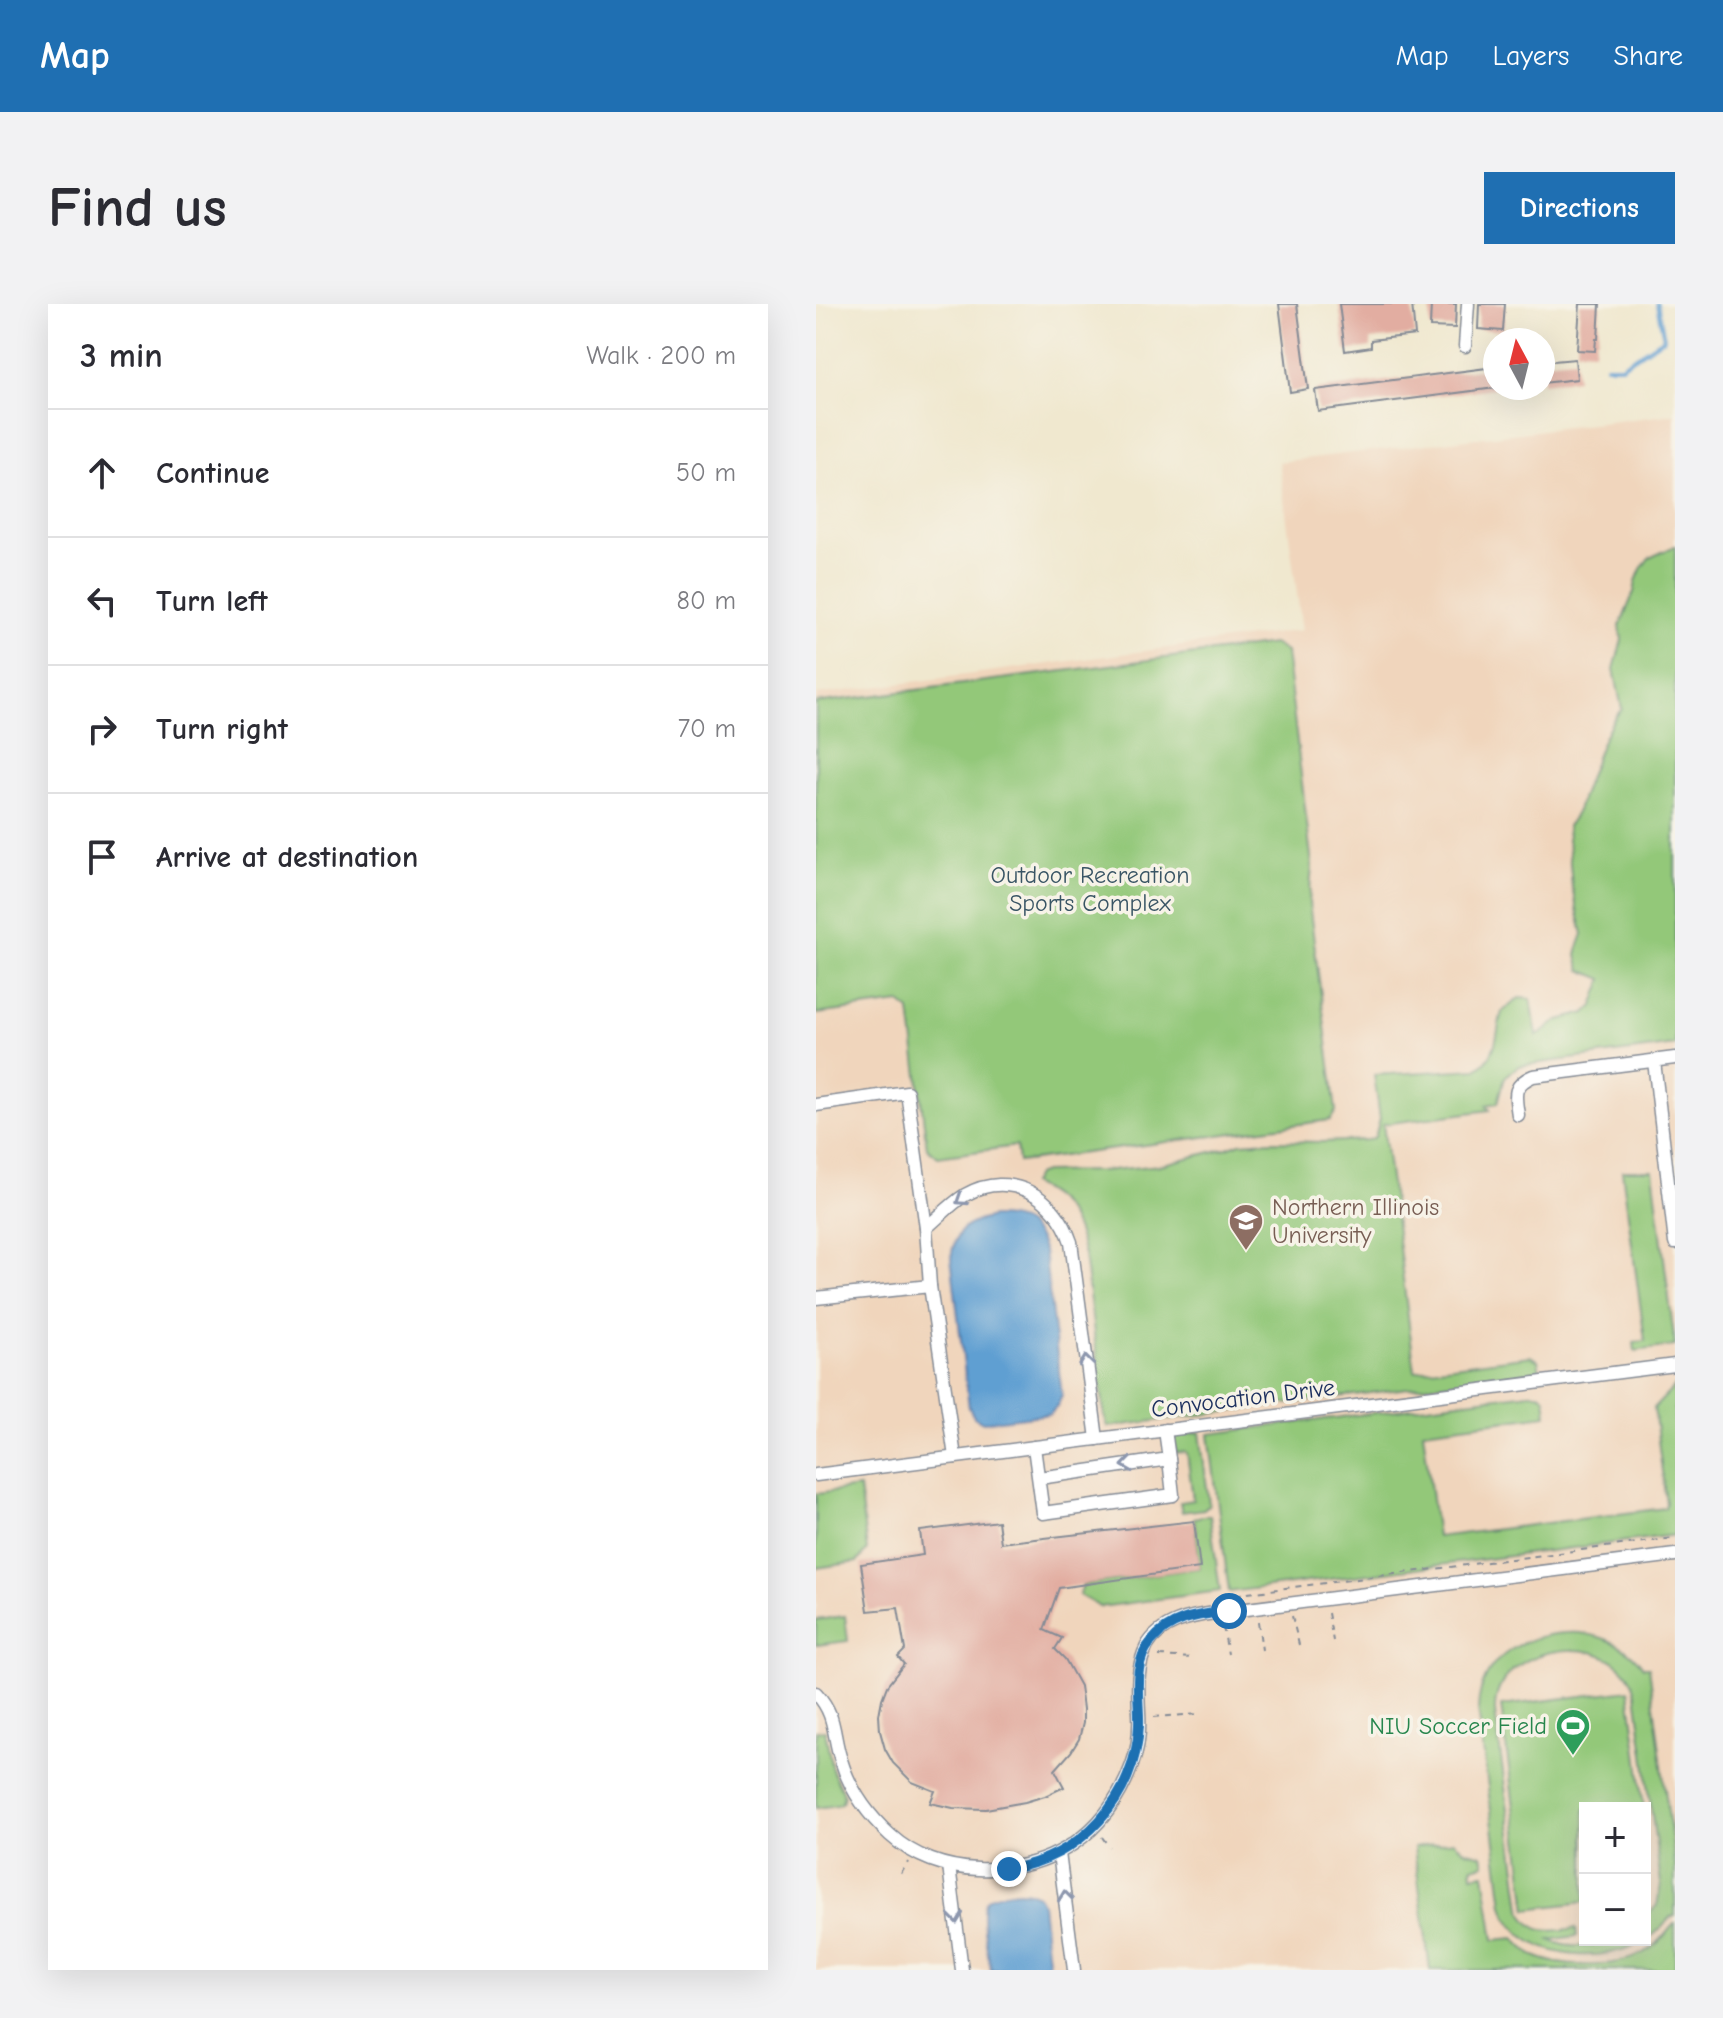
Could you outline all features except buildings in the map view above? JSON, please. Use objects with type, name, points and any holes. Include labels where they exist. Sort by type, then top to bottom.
[{"type":"street","points":[[1465,346],[1468,304]]},
{"type":"street","points":[[1518,1115],[1517,1087],[1522,1080],[1533,1076],[1675,1058]]},
{"type":"street","points":[[1654,1061],[1675,1243]]},
{"type":"street","points":[[816,1105],[907,1092],[926,1228],[930,1286],[955,1457]]},
{"type":"street","points":[[926,1228],[965,1195],[998,1186],[1035,1194],[1056,1213],[1066,1227],[1071,1242],[1097,1439]]},
{"type":"street","points":[[816,1298],[930,1286]]},
{"type":"street","name":"Convocation Drive","points":[[816,1475],[1675,1365]]},
{"type":"street","points":[[1034,1447],[1043,1513],[1173,1495],[1165,1430]]},
{"type":"street","points":[[1039,1478],[1169,1459]]},
{"type":"street","points":[[816,1693],[831,1714],[840,1759],[852,1789],[879,1825],[903,1845],[928,1859],[971,1869],[1009,1869],[1059,1853],[1076,1843],[1105,1816],[1127,1779],[1137,1744],[1137,1692],[1142,1658],[1148,1644],[1173,1623],[1186,1617],[1675,1555]]},
{"type":"street","points":[[1059,1853],[1074,1970]]},
{"type":"street","points":[[949,1866],[962,1970]]},
{"type":"path","points":[[1224,1596],[1675,1538]]},
{"type":"path","points":[[1327,1608],[1333,1641]]},
{"type":"path","points":[[1291,1611],[1299,1645]]},
{"type":"path","points":[[1258,1617],[1262,1650]]},
{"type":"path","points":[[1222,1622],[1228,1654]]},
{"type":"path","points":[[1153,1656],[1193,1658]]},
{"type":"path","points":[[1149,1717],[1200,1714]]},
{"type":"path","points":[[1099,1833],[1109,1847]]},
{"type":"path","points":[[901,1874],[909,1860]]},
{"type":"shaded area","name":"Northern Illinois University","points":[[1675,414],[1675,1970],[816,1970],[816,695],[1302,630],[1279,462]]},
{"type":"green space","points":[[1675,546],[1675,1045],[1518,1066],[1505,1077],[1498,1103],[1486,1105],[1490,1110],[1383,1124],[1415,1371],[1530,1356],[1538,1360],[1540,1371],[1108,1427],[1081,1243],[1073,1221],[1061,1204],[1031,1184],[1036,1175],[1160,1165],[1240,1143],[1369,1140],[1375,1137],[1380,1118],[1374,1075],[1477,1069],[1493,1050],[1502,1012],[1519,998],[1531,999],[1537,1036],[1559,1020],[1586,1013],[1593,1006],[1603,979],[1581,970],[1577,956],[1583,934],[1572,887],[1567,826],[1577,810],[1604,737],[1622,709],[1614,669],[1622,640],[1620,626],[1636,581],[1649,558]]},
{"type":"green space","name":"Outdoor Recreation Sports Complex","points":[[1273,644],[1286,652],[1312,865],[1309,903],[1336,1111],[1330,1120],[1018,1162],[1016,1146],[938,1157],[927,1148],[910,1011],[900,1003],[816,1014],[816,703]]},
{"type":"green space","points":[[1622,1170],[1653,1170],[1675,1346],[1635,1351],[1634,1343],[1645,1341]]},
{"type":"green space","points":[[1675,1386],[1675,1535],[1229,1592],[1209,1434],[1529,1393],[1543,1395],[1547,1415],[1423,1431],[1437,1537],[1665,1508],[1654,1408]]},
{"type":"green space","points":[[1200,1432],[1209,1504],[1204,1509],[1182,1512],[1180,1502],[1193,1500],[1187,1452],[1176,1453],[1174,1438]]},
{"type":"green space","points":[[859,1488],[867,1550],[857,1562],[816,1568],[816,1494]]},
{"type":"green space","points":[[1210,1516],[1220,1591],[1100,1607],[1079,1595],[1083,1585],[1200,1568],[1194,1518]]},
{"type":"green space","points":[[845,1616],[848,1641],[816,1645],[816,1620]]},
{"type":"green space","points":[[1581,1633],[1600,1637],[1624,1648],[1643,1667],[1649,1667],[1675,1865],[1675,1916],[1651,1936],[1651,1912],[1657,1906],[1661,1884],[1632,1682],[1610,1659],[1590,1652],[1568,1650],[1541,1655],[1518,1666],[1501,1685],[1496,1698],[1495,1712],[1521,1908],[1536,1928],[1550,1931],[1576,1928],[1577,1936],[1550,1940],[1559,1944],[1634,1946],[1607,1954],[1580,1955],[1554,1951],[1531,1942],[1514,1926],[1503,1905],[1478,1709],[1488,1673],[1499,1660],[1527,1641]]},
{"type":"green space","name":"NIU Soccer Field","points":[[1629,1690],[1643,1802],[1579,1802],[1579,1903],[1527,1909],[1501,1706]]},
{"type":"green space","points":[[825,1730],[832,1770],[844,1795],[837,1805],[816,1808],[816,1731]]},
{"type":"green space","points":[[1453,1841],[1464,1850],[1482,1855],[1484,1864],[1472,1867],[1473,1875],[1484,1873],[1494,1940],[1514,1938],[1532,1955],[1545,1960],[1594,1965],[1626,1960],[1641,1954],[1657,1944],[1675,1923],[1675,1970],[1430,1970],[1414,1847]]},
{"type":"water","points":[[992,1217],[1011,1218],[1025,1224],[1036,1234],[1044,1251],[1062,1395],[1050,1414],[983,1422],[974,1417],[969,1408],[951,1258],[955,1241],[963,1229]]},
{"type":"water","points":[[1019,1891],[1034,1893],[1042,1904],[1049,1970],[991,1970],[983,1923],[984,1905],[994,1895]]},
{"type":"waterway","points":[[1606,366],[1621,366],[1664,338],[1657,304]]},
{"type":"place","name":"Northern Illinois University","points":[[1246,1252]]},
{"type":"place","name":"NIU Soccer Field","points":[[1573,1757]]},
{"type":"route","points":[[1009,1869],[1059,1853],[1076,1843],[1105,1816],[1117,1797],[1127,1779],[1137,1744],[1137,1692],[1142,1658],[1148,1644],[1173,1623],[1186,1617],[1229,1611]]}]
